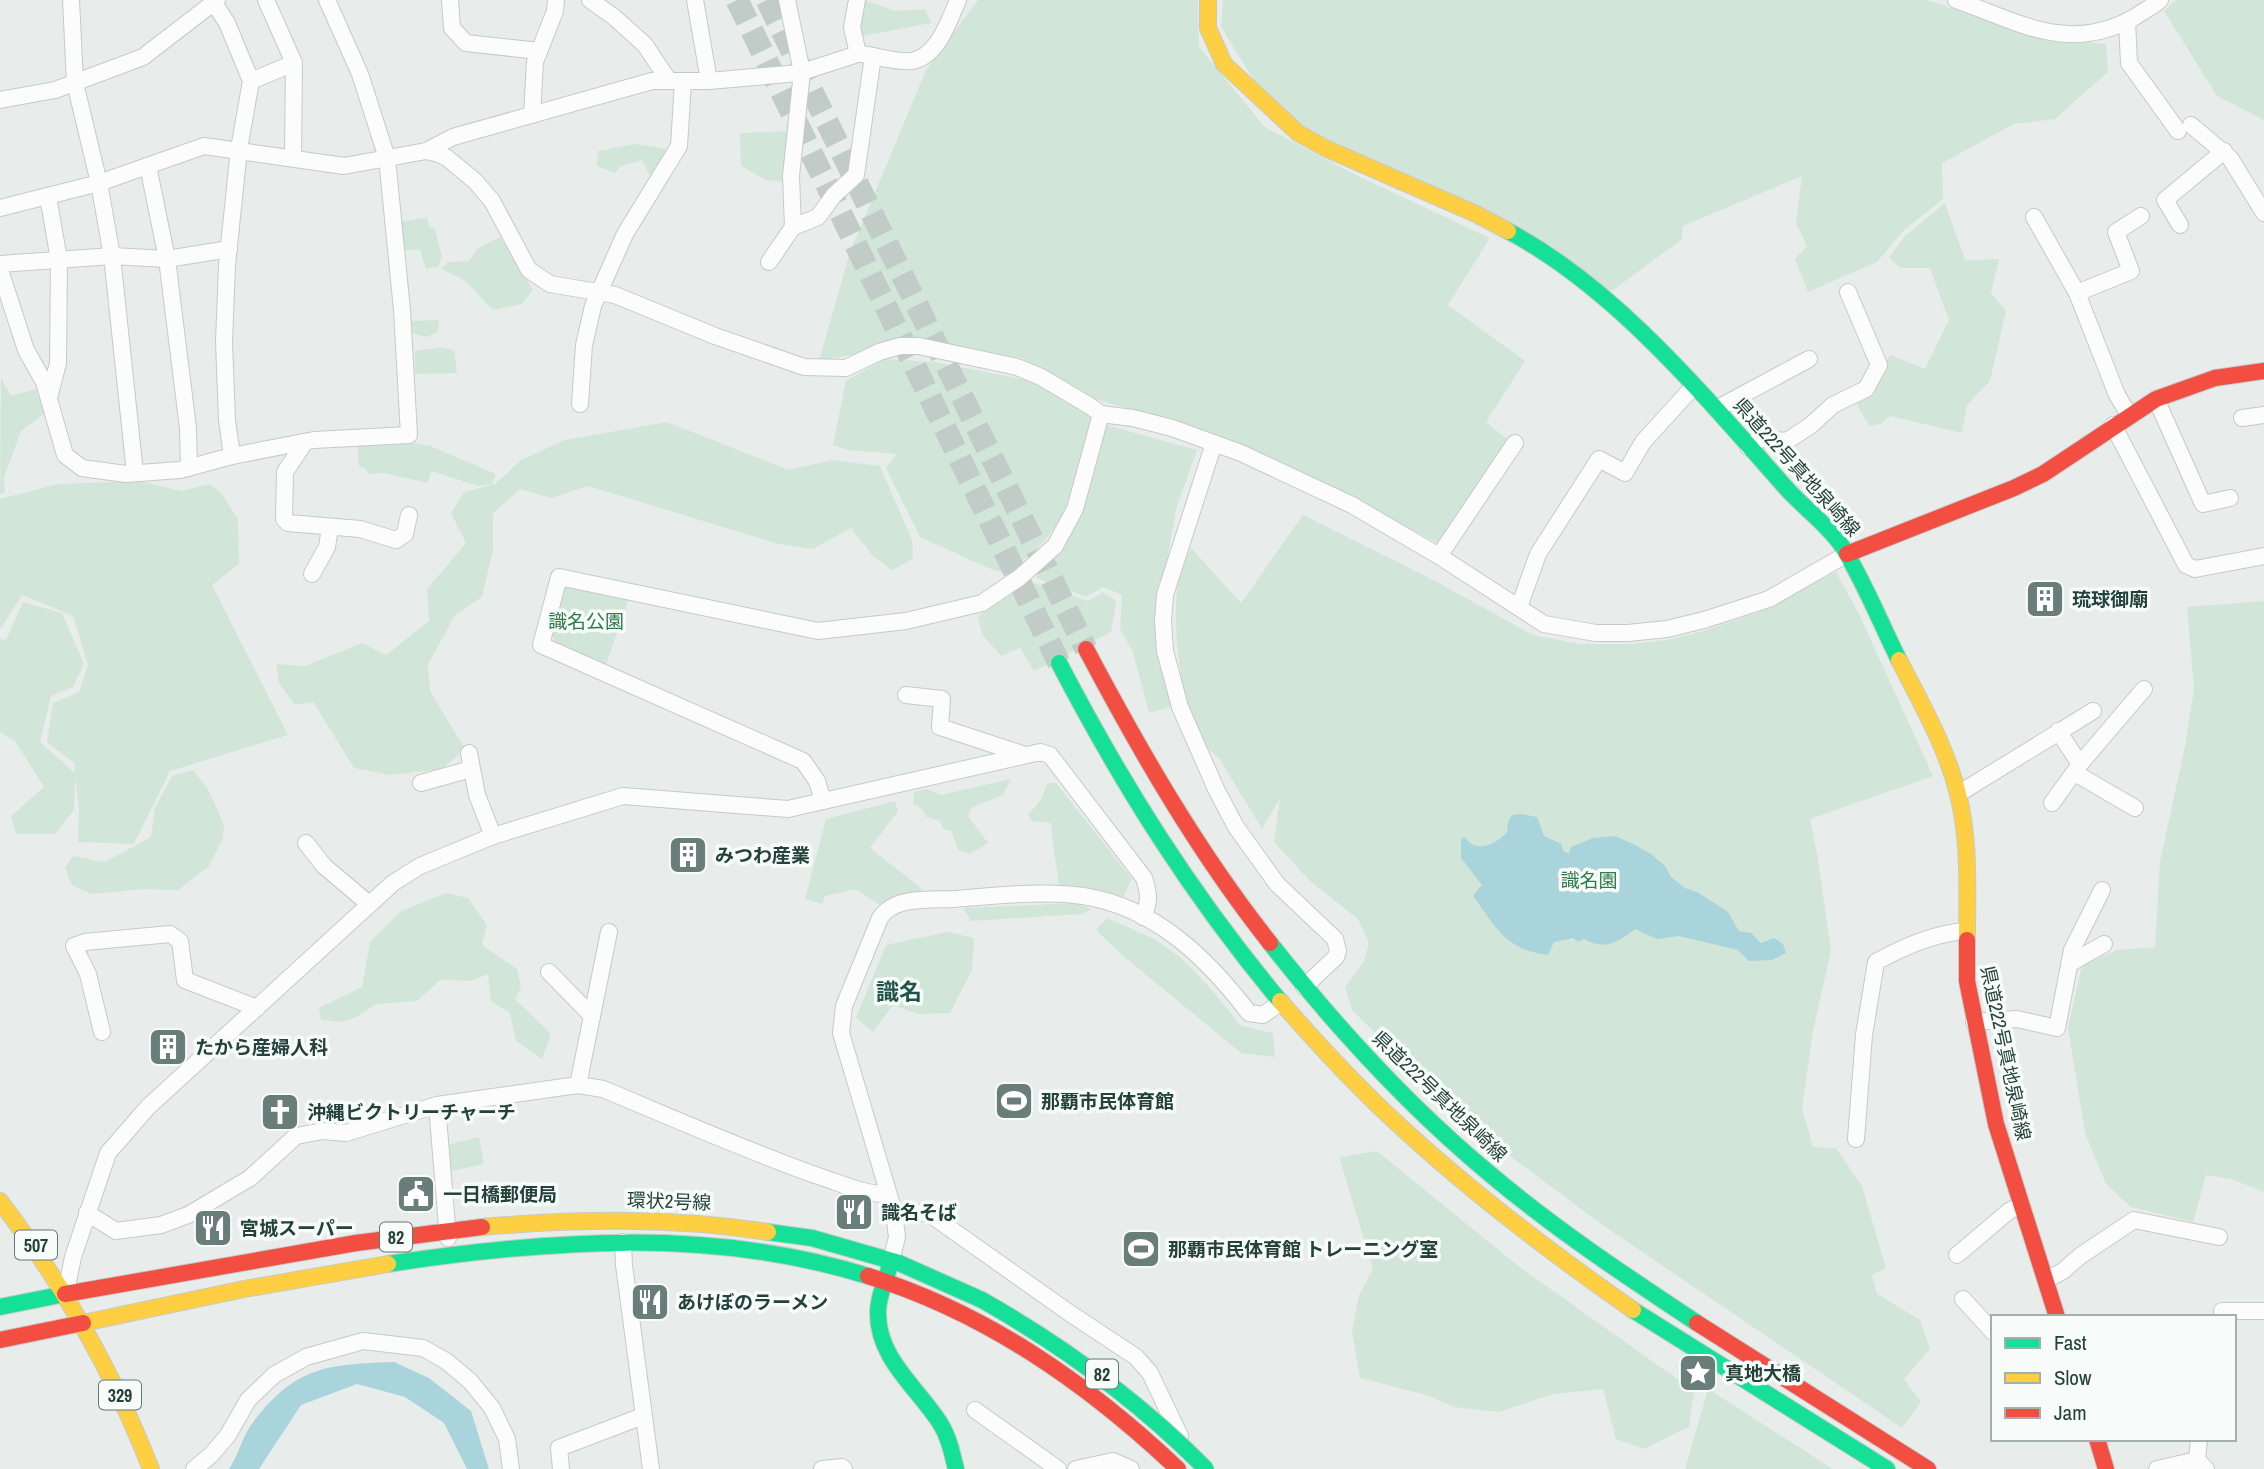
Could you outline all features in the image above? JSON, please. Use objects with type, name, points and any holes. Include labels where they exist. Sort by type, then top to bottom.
[{"type":"main road","name":"県道222号真地泉崎線","points":[[1208,0],[1208,28],[1224,64],[1298,133],[1325,148],[1459,206],[1527,241],[1594,289],[1694,386],[1841,544],[1939,739],[1958,794],[1967,854],[1966,981],[1996,1124],[2056,1315]]},
{"type":"main road","points":[[1847,554],[2043,474],[2113,425],[2156,399],[2215,378],[2264,370]]},
{"type":"main road","name":"県道222号真地泉崎線","points":[[1086,649],[1138,749],[1176,811],[1256,929],[1304,987],[1385,1076],[1471,1158],[1559,1228],[1672,1307],[1928,1469]]},
{"type":"main road","points":[[1059,663],[1106,752],[1185,879],[1280,1003],[1367,1096],[1441,1163],[1549,1250],[1632,1309],[1887,1469]]},
{"type":"main road","name":"507","points":[[0,1201],[36,1246],[65,1294]]},
{"type":"main road","name":"環状2号線","points":[[0,1307],[346,1244],[447,1231],[628,1220],[732,1224],[823,1241],[891,1261],[952,1284],[1023,1323],[1089,1364],[1143,1408],[1206,1469]]},
{"type":"main road","name":"82","points":[[83,1323],[292,1281],[450,1255],[623,1242],[708,1244],[779,1253],[854,1272],[934,1300],[1022,1343],[1085,1387],[1140,1432],[1178,1469]]},
{"type":"main road","points":[[891,1261],[878,1312],[885,1348],[939,1422],[948,1439],[956,1469]]},
{"type":"main road","name":"329","points":[[65,1294],[83,1323],[137,1430],[151,1469]]},
{"type":"main road","points":[[0,1340],[83,1323]]},
{"type":"main road","points":[[2098,1441],[2106,1469]]},
{"type":"street","points":[[71,0],[75,83],[99,183],[112,256],[135,473]]},
{"type":"street","points":[[266,0],[293,63],[293,158]]},
{"type":"street","points":[[229,249],[167,259],[112,256],[0,267],[26,350],[44,382],[65,455],[82,468],[135,473],[188,468],[232,456],[305,442],[409,435],[402,310],[387,158],[360,74],[327,0]]},
{"type":"street","points":[[450,0],[452,28],[466,43],[539,51]]},
{"type":"street","points":[[532,115],[535,62],[555,11],[556,0]]},
{"type":"street","points":[[580,404],[584,345],[593,306],[625,234],[679,146],[676,81],[645,45],[590,0]]},
{"type":"street","points":[[695,0],[709,81]]},
{"type":"street","points":[[787,0],[802,72],[791,176],[793,227]]},
{"type":"street","points":[[769,262],[793,227],[818,217],[835,195],[856,176],[865,55],[852,27],[857,0]]},
{"type":"street","points":[[0,208],[99,183],[204,146],[344,166],[426,151],[453,137],[652,81],[709,81],[802,72],[865,55],[911,62],[927,55],[943,33],[958,0]]},
{"type":"street","points":[[1956,0],[2052,34],[2082,35],[2112,29],[2160,0]]},
{"type":"street","points":[[0,100],[55,90],[143,57],[214,1],[227,23],[251,81],[239,149],[229,249],[224,342],[227,420],[232,456]]},
{"type":"street","points":[[2127,21],[2129,63],[2185,128],[2224,151],[2264,213]]},
{"type":"street","points":[[251,81],[293,63]]},
{"type":"street","points":[[426,151],[439,153],[475,181],[492,201],[529,270],[550,284],[615,295],[804,367],[846,368],[879,352],[900,346],[919,346],[1017,367],[1041,377],[1101,414],[1133,418],[1172,428],[1214,443],[1352,505],[1439,556],[1544,624],[1628,634],[1667,629],[1769,599],[1847,554]]},
{"type":"street","points":[[2180,225],[2165,200],[2224,151]]},
{"type":"street","points":[[148,166],[167,259],[188,428],[188,468]]},
{"type":"street","points":[[48,196],[59,260],[58,363],[48,398]]},
{"type":"street","points":[[2077,293],[2131,271],[2116,232],[2141,216]]},
{"type":"street","points":[[2034,217],[2077,293],[2117,394],[2129,415]]},
{"type":"street","points":[[1748,447],[1759,439],[1787,440],[1811,425],[1833,405],[1866,388],[1879,365],[1847,292]]},
{"type":"street","points":[[1716,409],[1809,359]]},
{"type":"street","points":[[1519,607],[1538,554],[1599,459],[1626,472],[1643,442],[1694,386]]},
{"type":"street","points":[[2156,399],[2203,504],[2230,498]]},
{"type":"street","points":[[823,801],[817,782],[803,761],[541,645],[559,577],[818,632],[906,621],[982,603],[1019,578],[1055,546],[1075,509],[1101,414]]},
{"type":"street","points":[[2242,418],[2264,415]]},
{"type":"street","points":[[2113,425],[2186,565],[2195,569],[2264,556]]},
{"type":"street","points":[[305,442],[285,472],[284,519],[288,523],[360,529],[396,540],[405,534],[409,515]]},
{"type":"street","points":[[1214,443],[1165,595],[1165,651],[1180,707],[1236,827],[1277,884],[1335,939],[1338,951],[1336,957],[1304,987]]},
{"type":"street","points":[[1439,556],[1515,443]]},
{"type":"street","points":[[312,575],[327,547],[330,527]]},
{"type":"street","points":[[2052,803],[2144,689]]},
{"type":"street","points":[[906,695],[942,699],[940,727],[1025,755]]},
{"type":"street","points":[[1958,794],[2093,711]]},
{"type":"street","points":[[2058,731],[2077,769],[2135,808]]},
{"type":"street","points":[[65,1294],[73,1257],[108,1153],[148,1107],[393,883],[420,866],[493,836],[622,796],[788,809],[1040,752],[1050,755],[1144,878],[1149,894],[1143,917]]},
{"type":"street","points":[[421,782],[470,761],[477,795],[493,836]]},
{"type":"street","points":[[306,843],[324,866],[369,904]]},
{"type":"street","points":[[1974,1022],[2017,1019],[2057,1028],[2072,950],[2102,890]]},
{"type":"street","points":[[891,1261],[897,1237],[894,1212],[841,1033],[841,1018],[883,913],[893,905],[1067,894],[1102,900],[1143,917],[1194,949],[1220,975],[1249,1013],[1263,1015],[1280,1003]]},
{"type":"street","points":[[1856,1139],[1864,1034],[1876,962],[1895,952],[1950,932],[1966,931]]},
{"type":"street","points":[[578,1085],[609,932]]},
{"type":"street","points":[[102,1032],[88,974],[74,946],[85,942],[170,934],[180,941],[185,980],[257,1008]]},
{"type":"street","points":[[2069,964],[2104,944]]},
{"type":"street","points":[[549,972],[592,1016]]},
{"type":"street","points":[[87,1213],[116,1231],[161,1225],[188,1214],[250,1178],[296,1136],[323,1131],[346,1133],[437,1105],[578,1085],[603,1089],[795,1168],[861,1191],[888,1194]]},
{"type":"street","points":[[437,1105],[450,1255]]},
{"type":"street","points":[[1957,1255],[2009,1211],[2022,1205]]},
{"type":"street","points":[[894,1212],[928,1213],[1136,1357],[1155,1383],[1197,1469]]},
{"type":"street","points":[[2046,1280],[2063,1271],[2080,1256],[2134,1220],[2219,1237]]},
{"type":"street","points":[[623,1242],[651,1469]]},
{"type":"street","points":[[1963,1299],[1991,1330]]},
{"type":"street","points":[[2222,1311],[2264,1311]]},
{"type":"street","points":[[194,1469],[211,1455],[228,1435],[248,1400],[274,1375],[306,1357],[363,1341],[423,1348],[446,1361],[470,1381],[492,1408],[507,1439],[510,1469]]},
{"type":"street","points":[[975,1410],[1058,1469]]},
{"type":"street","points":[[561,1469],[559,1448],[643,1416]]},
{"type":"street","points":[[2157,1469],[2201,1465],[2199,1441]]},
{"type":"street","points":[[1076,1469],[1113,1461],[1131,1469]]},
{"type":"street","points":[[822,1469],[842,1466],[844,1469]]},
{"type":"green space","points":[[864,0],[895,11],[925,9],[931,23],[863,36],[859,25]]},
{"type":"green space","points":[[978,0],[1198,0],[1199,47],[1265,127],[1362,178],[1490,238],[1448,305],[1525,361],[1486,422],[1507,439],[1439,544],[1330,486],[1219,437],[1073,392],[1022,358],[895,338],[858,354],[819,361],[850,252],[926,70]]},
{"type":"green space","points":[[1223,0],[1927,0],[2039,38],[2106,44],[2108,72],[2055,119],[2014,124],[1942,163],[1943,199],[1903,231],[1877,262],[1808,292],[1795,259],[1807,246],[1796,223],[1802,176],[1683,226],[1682,239],[1612,291],[1308,131],[1255,82],[1221,27]]},
{"type":"green space","points":[[2176,0],[2264,0],[2264,120],[2217,96],[2164,11]]},
{"type":"green space","points":[[790,131],[785,182],[766,180],[741,166],[740,133]]},
{"type":"green space","points":[[636,144],[666,149],[666,158],[651,178],[642,160],[620,167],[615,173],[597,166],[598,151]]},
{"type":"green space","points":[[1945,203],[1965,260],[1999,259],[1991,293],[2006,311],[1990,381],[1967,405],[1962,433],[1890,416],[1880,424],[1869,426],[1855,401],[1873,386],[1890,355],[1925,369],[1949,320],[1930,268],[1901,268],[1889,258],[1904,237]]},
{"type":"green space","points":[[427,217],[429,227],[435,229],[442,257],[438,267],[426,269],[420,250],[402,250],[398,222]]},
{"type":"green space","points":[[500,237],[533,290],[522,304],[493,310],[464,280],[441,269],[448,262],[469,261],[478,248]]},
{"type":"green space","points":[[439,320],[438,332],[426,337],[412,333],[412,321]]},
{"type":"green space","points":[[440,347],[454,350],[457,373],[415,374],[415,351]]},
{"type":"green space","points":[[885,359],[934,362],[1038,382],[1094,418],[1077,476],[1060,518],[1043,542],[1006,573],[988,568],[920,537],[886,468],[896,454],[848,450],[833,445],[846,381]]},
{"type":"green space","points":[[1,378],[11,396],[36,389],[44,414],[21,431],[4,477],[5,492],[0,494]]},
{"type":"green space","points":[[667,422],[789,470],[832,460],[880,466],[912,540],[913,559],[892,570],[873,556],[851,528],[813,549],[779,544],[588,486],[551,498],[520,489],[493,513],[493,550],[482,597],[455,615],[428,665],[430,691],[465,749],[442,769],[390,775],[354,768],[313,702],[295,705],[279,683],[276,664],[305,666],[362,643],[386,655],[429,621],[427,589],[466,543],[451,513],[464,492],[495,484],[521,460],[565,440]]},
{"type":"green space","points":[[1106,425],[1197,450],[1176,509],[1164,579],[1175,706],[1149,713],[1133,652],[1120,629],[1122,595],[1103,587],[1086,597],[1036,578],[1073,527],[1089,492]]},
{"type":"green space","points":[[393,440],[430,446],[496,474],[492,484],[478,486],[431,471],[428,483],[385,473],[368,474],[366,469],[359,466],[357,443]]},
{"type":"green space","points":[[140,481],[181,491],[210,484],[221,493],[238,519],[239,564],[212,585],[288,735],[170,771],[134,844],[78,842],[79,809],[75,777],[74,810],[55,834],[16,834],[11,816],[44,787],[15,741],[0,732],[0,639],[6,640],[23,602],[62,613],[84,664],[73,687],[51,696],[40,742],[75,773],[74,763],[47,742],[53,703],[79,692],[88,665],[73,616],[22,595],[0,630],[0,499],[58,484]]},
{"type":"green space","name":"識名園","points":[[1303,515],[1435,581],[1533,635],[1581,644],[1631,644],[1700,632],[1762,611],[1836,572],[1859,614],[1933,776],[1810,819],[1831,951],[1813,1031],[1802,1108],[1813,1147],[1836,1148],[1862,1186],[1886,1268],[1872,1275],[1877,1294],[1920,1320],[1930,1349],[1904,1379],[1921,1402],[1902,1428],[1601,1224],[1467,1124],[1352,1010],[1345,988],[1364,961],[1369,943],[1358,919],[1311,882],[1274,842],[1280,798],[1262,829],[1219,758],[1206,744],[1195,725],[1187,701],[1177,647],[1179,578],[1191,548],[1241,603]]},
{"type":"green space","points":[[1031,582],[1088,601],[1103,592],[1116,601],[1111,632],[1034,671],[1020,648],[1001,656],[982,634],[978,616]]},
{"type":"green space","name":"識名公園","points":[[571,583],[629,599],[605,667],[557,646],[550,629],[559,593]]},
{"type":"green space","points":[[2264,601],[2264,1192],[2231,1179],[2206,1175],[2193,1222],[2131,1207],[2106,1184],[2085,1133],[2068,1028],[2082,965],[2117,950],[2155,947],[2160,862],[2185,746],[2194,689],[2187,607]]},
{"type":"green space","points":[[193,770],[208,789],[224,825],[223,838],[209,866],[178,890],[144,889],[92,894],[72,885],[65,868],[73,856],[105,862],[151,837],[155,808],[172,776]]},
{"type":"green space","points":[[1011,779],[1003,795],[971,808],[968,816],[988,843],[970,854],[958,850],[951,831],[943,829],[940,821],[926,817],[922,809],[913,804],[914,792],[927,789],[941,795]]},
{"type":"green space","points":[[1048,783],[1056,783],[1132,879],[1123,897],[1059,887],[1051,823],[1032,821],[1028,815],[1040,801]]},
{"type":"green space","points":[[895,801],[898,811],[870,848],[921,888],[920,896],[890,900],[880,905],[855,889],[825,896],[822,904],[805,899],[826,819]]},
{"type":"green space","points":[[446,893],[468,898],[487,925],[482,945],[517,969],[521,987],[515,999],[551,1034],[542,1059],[516,1041],[510,1013],[491,1001],[488,974],[471,981],[440,980],[417,1001],[376,1004],[357,1017],[342,1022],[321,1020],[319,1008],[362,987],[370,942],[401,911]]},
{"type":"green space","points":[[1075,903],[1092,909],[1081,914],[971,921],[963,908]]},
{"type":"green space","points":[[1107,918],[1152,938],[1180,957],[1212,990],[1241,1026],[1273,1033],[1275,1057],[1241,1053],[1122,955],[1096,930]]},
{"type":"green space","points":[[948,932],[974,938],[972,970],[950,1013],[918,1014],[893,1005],[873,1032],[856,1018],[886,945]]},
{"type":"green space","points":[[479,1137],[484,1164],[452,1171],[446,1145]]},
{"type":"green space","points":[[1377,1151],[1517,1265],[1694,1391],[1689,1427],[1644,1449],[1616,1439],[1603,1389],[1553,1394],[1499,1412],[1454,1407],[1430,1396],[1360,1378],[1352,1331],[1359,1295],[1373,1269],[1339,1157]]},
{"type":"green space","points":[[1708,1389],[1833,1469],[1685,1469]]},
{"type":"water","points":[[1512,815],[1537,817],[1544,836],[1561,844],[1564,852],[1569,853],[1571,847],[1593,838],[1615,836],[1633,844],[1651,854],[1665,866],[1671,877],[1685,888],[1697,892],[1728,912],[1739,931],[1751,933],[1761,943],[1774,938],[1783,944],[1786,953],[1772,960],[1749,961],[1738,950],[1679,936],[1657,939],[1635,929],[1623,938],[1605,945],[1584,939],[1578,942],[1573,938],[1554,942],[1548,955],[1521,948],[1503,935],[1473,896],[1482,885],[1461,858],[1461,839],[1465,837],[1469,842],[1480,846],[1491,844],[1507,832]]},
{"type":"water","points":[[394,1362],[429,1378],[471,1411],[489,1469],[467,1469],[444,1423],[405,1397],[357,1384],[301,1405],[259,1469],[229,1469],[251,1425],[282,1391],[297,1380],[330,1368]]},
{"type":"tunnel","points":[[737,0],[1059,663]]},
{"type":"tunnel","points":[[767,0],[1086,649]]},
{"type":"traffic: fast","points":[[1508,231],[1548,255],[1586,283],[1658,347],[1787,489],[1830,531],[1858,573],[1899,660]]},
{"type":"traffic: fast","points":[[1059,663],[1108,753],[1160,838],[1217,920],[1280,1001]]},
{"type":"traffic: fast","points":[[1270,943],[1374,1064],[1460,1148],[1565,1233],[1697,1323]]},
{"type":"traffic: fast","points":[[768,1232],[812,1238],[899,1263],[982,1300]]},
{"type":"traffic: fast","points":[[388,1264],[568,1244],[689,1244],[809,1260],[868,1276]]},
{"type":"traffic: fast","points":[[890,1265],[878,1306],[879,1328],[884,1344],[900,1371],[943,1428],[956,1469]]},
{"type":"traffic: fast","points":[[0,1307],[65,1294]]},
{"type":"traffic: fast","points":[[982,1300],[1072,1356],[1128,1398],[1206,1469]]},
{"type":"traffic: fast","points":[[1633,1310],[1887,1469]]},
{"type":"traffic: slow","points":[[1208,0],[1208,28],[1224,64],[1298,133],[1325,148],[1476,214],[1508,231]]},
{"type":"traffic: slow","points":[[1899,660],[1940,742],[1958,794],[1966,848],[1967,940]]},
{"type":"traffic: slow","points":[[1280,1001],[1359,1087],[1445,1167],[1537,1241],[1633,1310]]},
{"type":"traffic: slow","points":[[0,1201],[45,1264],[85,1330],[120,1398],[151,1469]]},
{"type":"traffic: slow","points":[[482,1227],[625,1221],[697,1224],[768,1232]]},
{"type":"traffic: slow","points":[[83,1323],[244,1289],[388,1264]]},
{"type":"traffic: jam","points":[[1847,554],[2043,474],[2156,399],[2215,378],[2264,371]]},
{"type":"traffic: jam","points":[[1086,649],[1127,725],[1194,837],[1270,943]]},
{"type":"traffic: jam","points":[[1967,940],[1967,981],[1996,1124],[2056,1315]]},
{"type":"traffic: jam","points":[[65,1294],[356,1243],[482,1227]]},
{"type":"traffic: jam","points":[[868,1276],[912,1291],[954,1310],[1034,1354],[1108,1408],[1178,1469]]},
{"type":"traffic: jam","points":[[0,1340],[83,1323]]},
{"type":"traffic: jam","points":[[1697,1323],[1928,1469]]},
{"type":"traffic: jam","points":[[2098,1441],[2106,1469]]},
{"type":"place","name":"琉球御廟","points":[[2045,599]]},
{"type":"place","name":"みつわ産業","points":[[688,855]]},
{"type":"place","name":"たから産婦人科","points":[[168,1047]]},
{"type":"place","name":"那覇市民体育館","points":[[1014,1101]]},
{"type":"place","name":"沖縄ビクトリーチャーチ","points":[[280,1112]]},
{"type":"place","name":"一日橋郵便局","points":[[416,1194]]},
{"type":"place","name":"識名そば","points":[[854,1212]]},
{"type":"place","name":"宮城スーパー","points":[[213,1228]]},
{"type":"place","name":"那覇市民体育館 トレーニング室","points":[[1141,1249]]},
{"type":"place","name":"あけぼのラーメン","points":[[650,1302]]},
{"type":"place","name":"真地大橋","points":[[1698,1373]]},
{"type":"district","name":"識名","points":[[899,991]]}]
